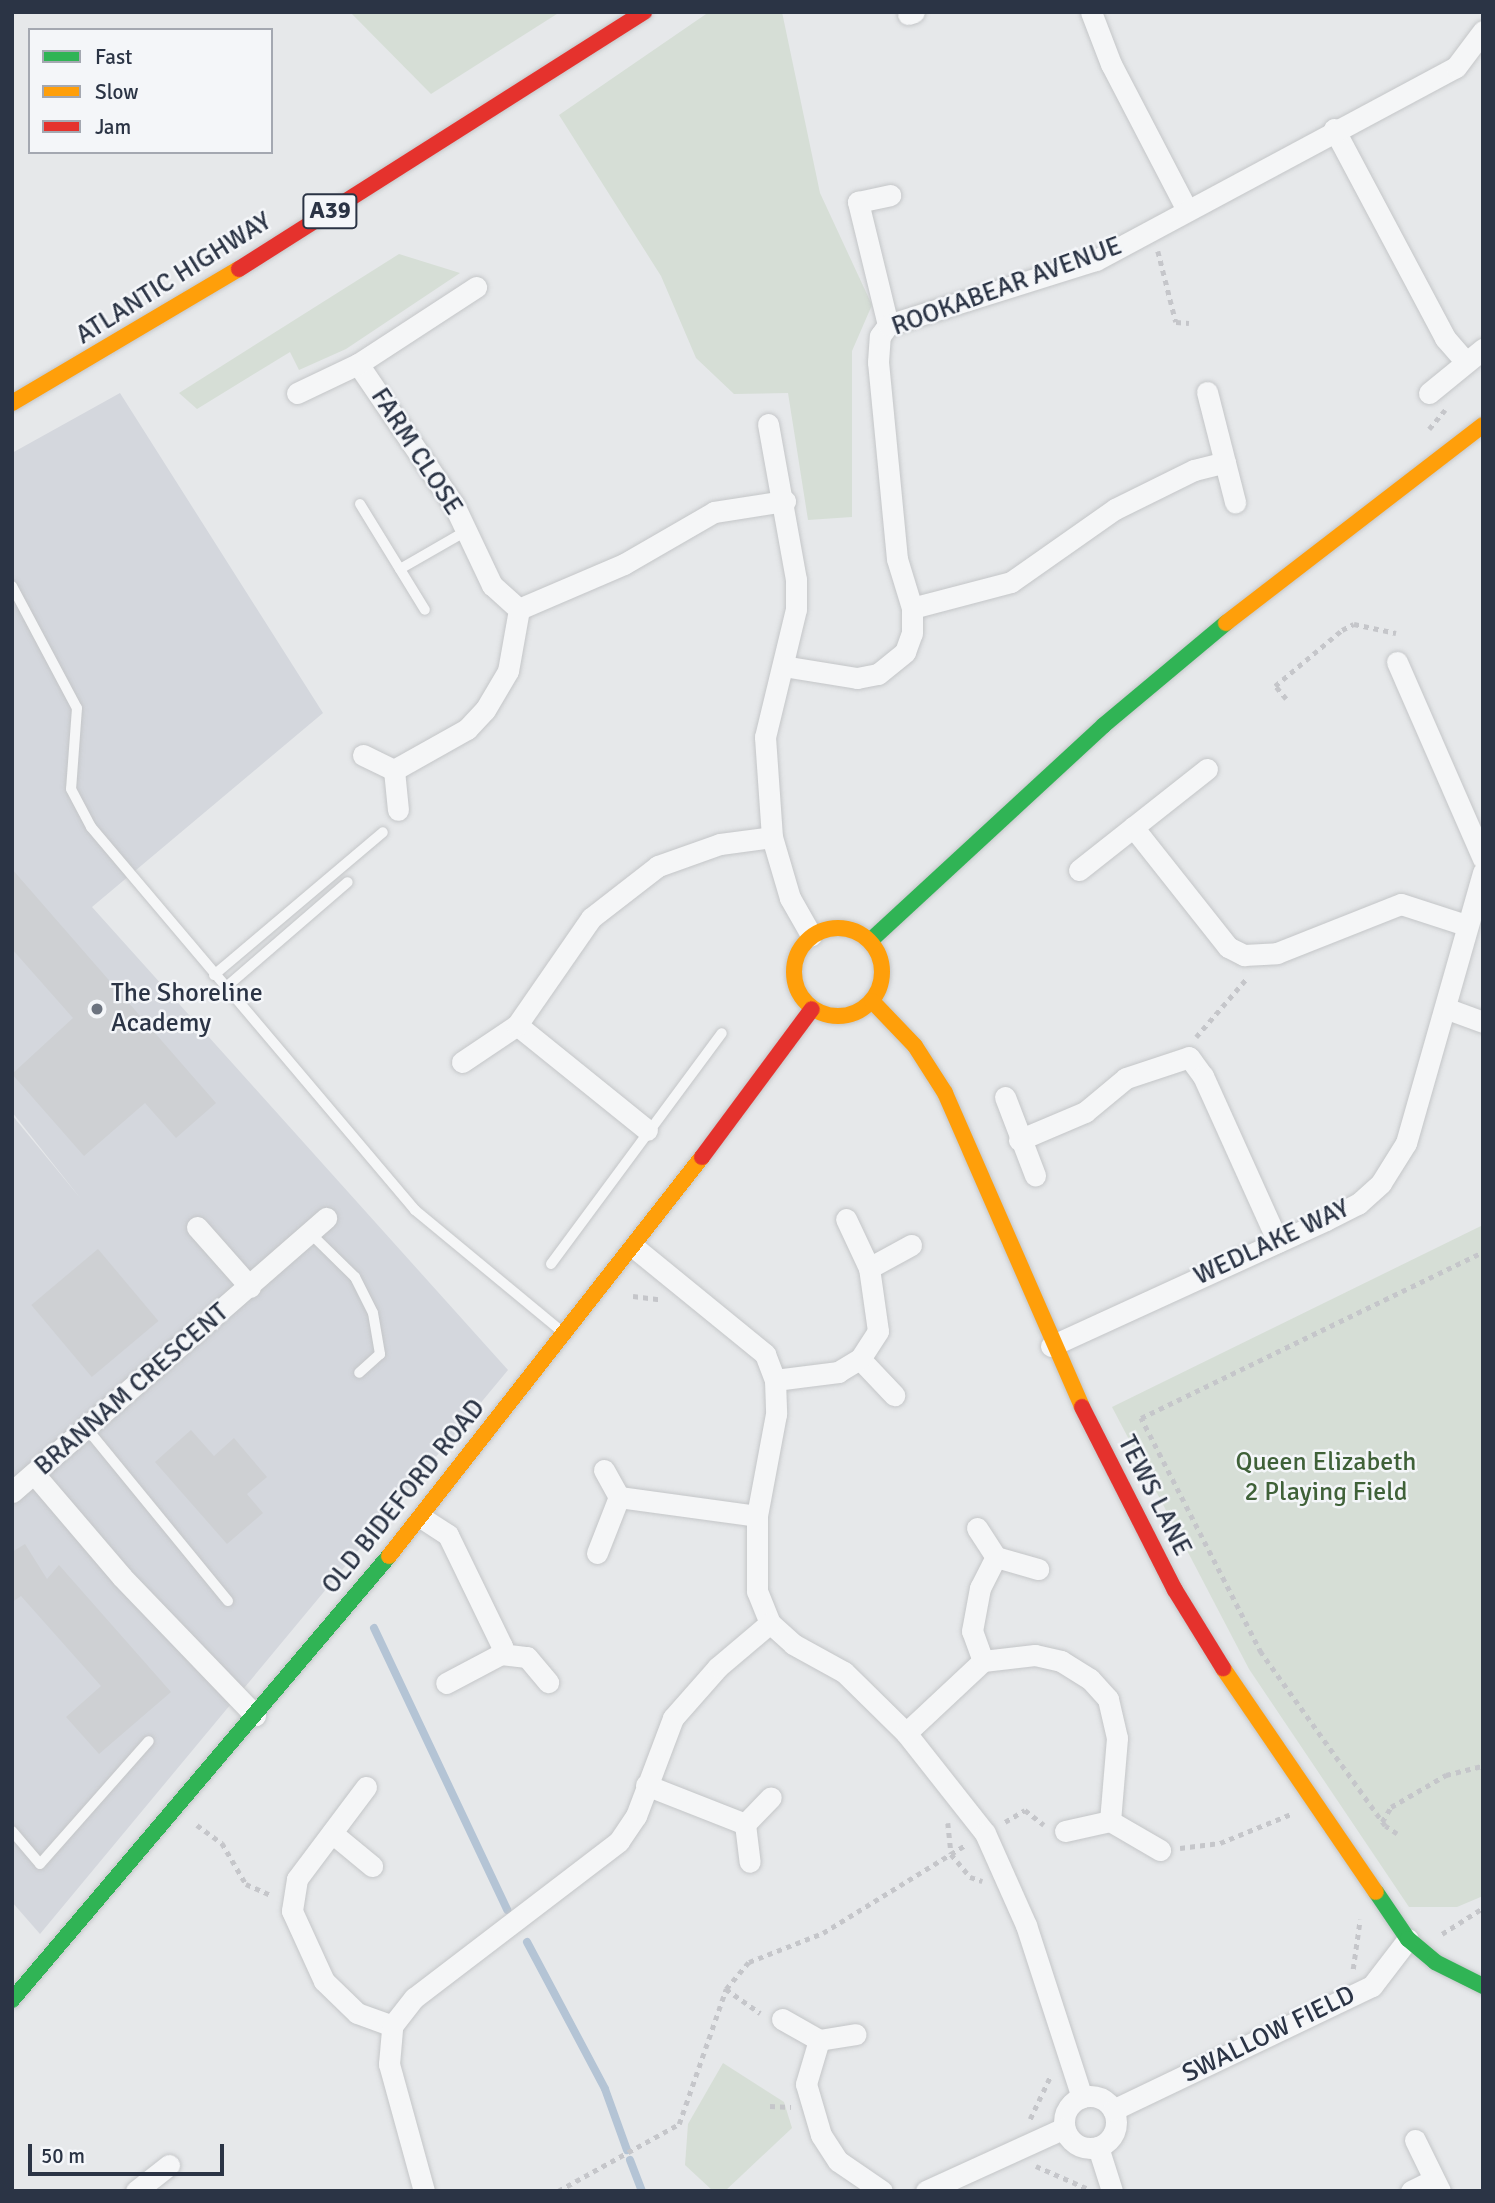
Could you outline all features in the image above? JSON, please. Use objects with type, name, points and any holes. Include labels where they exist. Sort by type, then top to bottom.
[{"type":"main road","name":"ATLANTIC HIGHWAY","points":[[12,403],[183,305],[644,12]]},
{"type":"main road","points":[[870,941],[1114,716],[1227,621],[1483,425]]},
{"type":"main road","points":[[844,927],[870,941],[882,975],[872,1001],[841,1016],[812,1009],[801,998],[793,965],[811,936],[844,927]]},
{"type":"main road","name":"TEWS LANE","points":[[872,1001],[915,1046],[945,1093],[1051,1346],[1175,1590],[1366,1880],[1416,1945],[1457,1974],[1483,1986]]},
{"type":"main road","name":"OLD BIDEFORD ROAD","points":[[12,2000],[422,1518],[635,1248],[812,1009]]},
{"type":"street","points":[[1091,12],[1111,64],[1187,210]]},
{"type":"street","name":"ROOKABEAR AVENUE","points":[[783,666],[857,678],[878,674],[905,652],[912,608],[897,559],[878,362],[880,336],[888,326],[1096,260],[1334,129],[1456,67],[1483,31]]},
{"type":"street","points":[[1334,129],[1445,338],[1475,356],[1429,393]]},
{"type":"street","points":[[888,326],[858,202],[890,195]]},
{"type":"street","name":"FARM CLOSE","points":[[297,393],[358,364],[476,287]]},
{"type":"street","name":"FARM CLOSE","points":[[358,364],[466,531],[492,585],[519,609]]},
{"type":"street","points":[[1207,392],[1236,502]]},
{"type":"street","points":[[768,424],[785,501],[796,609],[783,666],[771,696],[765,737],[772,837],[790,898],[811,936]]},
{"type":"street","points":[[912,608],[1011,582],[1115,509],[1194,470],[1225,462]]},
{"type":"street","points":[[394,771],[467,729],[485,710],[508,671],[519,609],[624,564],[714,512],[785,501]]},
{"type":"street","points":[[1397,662],[1483,859]]},
{"type":"street","points":[[363,755],[394,771]]},
{"type":"street","points":[[1079,870],[1207,769]]},
{"type":"street","points":[[394,771],[398,810]]},
{"type":"street","points":[[1133,827],[1228,947],[1259,956],[1401,904],[1465,925]]},
{"type":"street","points":[[462,1062],[517,1025],[591,918],[658,866],[720,844],[772,837]]},
{"type":"street","name":"WEDLAKE WAY","points":[[1051,1346],[1358,1204],[1395,1165],[1446,1008],[1465,925],[1483,873]]},
{"type":"street","points":[[1446,1008],[1483,1022]]},
{"type":"street","points":[[517,1025],[647,1130]]},
{"type":"street","points":[[1019,1140],[1085,1112],[1126,1078],[1189,1057],[1203,1076],[1278,1242]]},
{"type":"street","points":[[1005,1097],[1019,1140],[1035,1175]]},
{"type":"street","name":"BRANNAM CRESCENT","points":[[12,1492],[88,1430],[326,1218]]},
{"type":"street","points":[[775,1380],[838,1372],[860,1359],[877,1331],[869,1268],[845,1219]]},
{"type":"street","name":"BRANNAM CRESCENT","points":[[197,1227],[250,1287]]},
{"type":"street","points":[[869,1268],[911,1245]]},
{"type":"street","points":[[635,1248],[765,1354],[775,1380],[776,1414],[757,1516],[757,1591],[770,1623],[793,1644],[844,1672],[906,1733],[985,1833],[1026,1925],[1082,2097]]},
{"type":"street","points":[[860,1359],[894,1395]]},
{"type":"street","points":[[604,1470],[619,1497]]},
{"type":"street","points":[[35,1475],[121,1577],[255,1715]]},
{"type":"street","points":[[619,1497],[757,1516]]},
{"type":"street","points":[[597,1553],[619,1497]]},
{"type":"street","points":[[422,1518],[448,1535],[502,1646],[501,1654]]},
{"type":"street","points":[[977,1528],[996,1557],[1038,1569]]},
{"type":"street","points":[[984,1661],[972,1631],[980,1588],[996,1557]]},
{"type":"street","points":[[424,2191],[389,2064],[392,2026],[414,1998],[619,1841],[636,1816],[673,1718],[718,1667],[770,1623]]},
{"type":"street","points":[[446,1682],[501,1654],[527,1657],[548,1682]]},
{"type":"street","points":[[906,1733],[984,1661],[1035,1655],[1061,1661],[1090,1679],[1108,1699],[1117,1738],[1110,1821]]},
{"type":"street","points":[[646,1785],[745,1824]]},
{"type":"street","points":[[366,1787],[297,1879],[294,1899],[302,1942],[324,1981],[357,2013],[392,2026]]},
{"type":"street","points":[[745,1824],[771,1797]]},
{"type":"street","points":[[1065,1830],[1110,1821],[1160,1850]]},
{"type":"street","points":[[745,1824],[750,1862]]},
{"type":"street","points":[[332,1833],[372,1866]]},
{"type":"street","name":"SWALLOW FIELD","points":[[1113,2110],[1372,1986],[1416,1945]]},
{"type":"street","points":[[782,2019],[819,2040],[856,2034]]},
{"type":"street","points":[[819,2040],[806,2084],[813,2118],[838,2161],[882,2191]]},
{"type":"street","points":[[1082,2097],[1104,2101],[1113,2110],[1113,2133],[1098,2147],[1080,2147],[1064,2128],[1069,2107],[1082,2097]]},
{"type":"street","points":[[926,2191],[1064,2128]]},
{"type":"street","points":[[1411,2191],[1437,2185],[1415,2140]]},
{"type":"street","points":[[1098,2147],[1112,2191]]},
{"type":"street","points":[[136,2191],[169,2165]]},
{"type":"lane","points":[[359,504],[425,610]]},
{"type":"lane","points":[[400,569],[466,531]]},
{"type":"lane","points":[[12,586],[76,708],[71,789],[91,827],[415,1210],[565,1334]]},
{"type":"lane","points":[[214,975],[383,832]]},
{"type":"lane","points":[[225,988],[348,882]]},
{"type":"lane","points":[[551,1264],[647,1130],[722,1033]]},
{"type":"lane","points":[[310,1233],[355,1277],[373,1313],[380,1354],[359,1373]]},
{"type":"lane","points":[[88,1430],[228,1601]]},
{"type":"lane","points":[[12,1831],[40,1864],[149,1741]]},
{"type":"path","points":[[1153,230],[1177,322],[1189,323]]},
{"type":"path","points":[[1286,699],[1275,686],[1342,630],[1354,624],[1396,633]]},
{"type":"path","points":[[1189,1057],[1194,1040],[1247,979],[1259,956]]},
{"type":"path","points":[[1397,1834],[1382,1822],[1261,1653],[1141,1418],[1483,1252]]},
{"type":"path","points":[[1382,1822],[1391,1807],[1446,1775],[1483,1766]]},
{"type":"path","points":[[1160,1850],[1220,1843],[1292,1813]]},
{"type":"path","points":[[170,1814],[195,1823],[222,1843],[246,1884],[260,1893],[294,1899]]},
{"type":"path","points":[[558,2191],[680,2124],[726,1989],[749,1962],[824,1933],[954,1852]]},
{"type":"path","points":[[1348,1997],[1366,1880]]},
{"type":"path","points":[[1416,1945],[1483,1908]]},
{"type":"path","points":[[726,1989],[768,2019],[782,2019]]},
{"type":"shaded area","points":[[120,393],[323,713],[92,907],[508,1370],[40,1934],[12,1902],[12,1115],[81,1199],[12,1112],[12,453]]},
{"type":"green space","points":[[350,12],[560,12],[431,94]]},
{"type":"green space","points":[[709,12],[782,12],[820,193],[872,305],[852,351],[852,517],[808,520],[788,393],[734,394],[696,358],[661,276],[559,115]]},
{"type":"green space","points":[[399,254],[460,273],[346,349],[299,370],[290,352],[197,409],[179,393]]},
{"type":"green space","name":"Queen Elizabeth 2 Playing Field","points":[[1483,1225],[1483,1896],[1457,1907],[1409,1907],[1249,1669],[1112,1407]]},
{"type":"green space","points":[[723,2063],[784,2102],[792,2128],[725,2191],[713,2191],[685,2165],[688,2124]]},
{"type":"building","points":[[12,869],[216,1103],[176,1138],[145,1103],[84,1156],[12,1074],[73,1018],[12,949]]},
{"type":"building","points":[[98,1249],[158,1321],[92,1377],[31,1305]]},
{"type":"building","points":[[191,1430],[214,1456],[234,1438],[267,1477],[247,1494],[263,1513],[227,1544],[155,1462]]},
{"type":"building","points":[[25,1544],[47,1579],[59,1565],[171,1692],[99,1754],[66,1717],[101,1686],[21,1596],[12,1602],[12,1552]]},
{"type":"waterway","points":[[374,1628],[507,1910]]},
{"type":"waterway","points":[[527,1942],[605,2089],[627,2150]]},
{"type":"waterway","points":[[630,2160],[642,2191]]},
{"type":"traffic: fast","points":[[870,941],[1104,725],[1226,623]]},
{"type":"traffic: fast","points":[[12,2000],[389,1556]]},
{"type":"traffic: fast","points":[[1376,1892],[1408,1939],[1435,1962],[1483,1986]]},
{"type":"traffic: slow","points":[[12,403],[239,269]]},
{"type":"traffic: slow","points":[[1226,623],[1483,425]]},
{"type":"traffic: slow","points":[[838,928],[863,935],[875,947],[882,972],[875,997],[863,1009],[838,1016],[813,1009],[801,997],[794,972],[801,947],[813,935],[838,928]]},
{"type":"traffic: slow","points":[[872,1001],[915,1046],[945,1093],[1082,1407]]},
{"type":"traffic: slow","points":[[389,1556],[702,1157]]},
{"type":"traffic: slow","points":[[1223,1668],[1376,1892]]},
{"type":"traffic: jam","points":[[239,269],[644,12]]},
{"type":"traffic: jam","points":[[702,1157],[812,1009]]},
{"type":"traffic: jam","points":[[1082,1407],[1175,1590],[1223,1668]]},
{"type":"place","name":"The Shoreline Academy","points":[[97,1009]]}]
